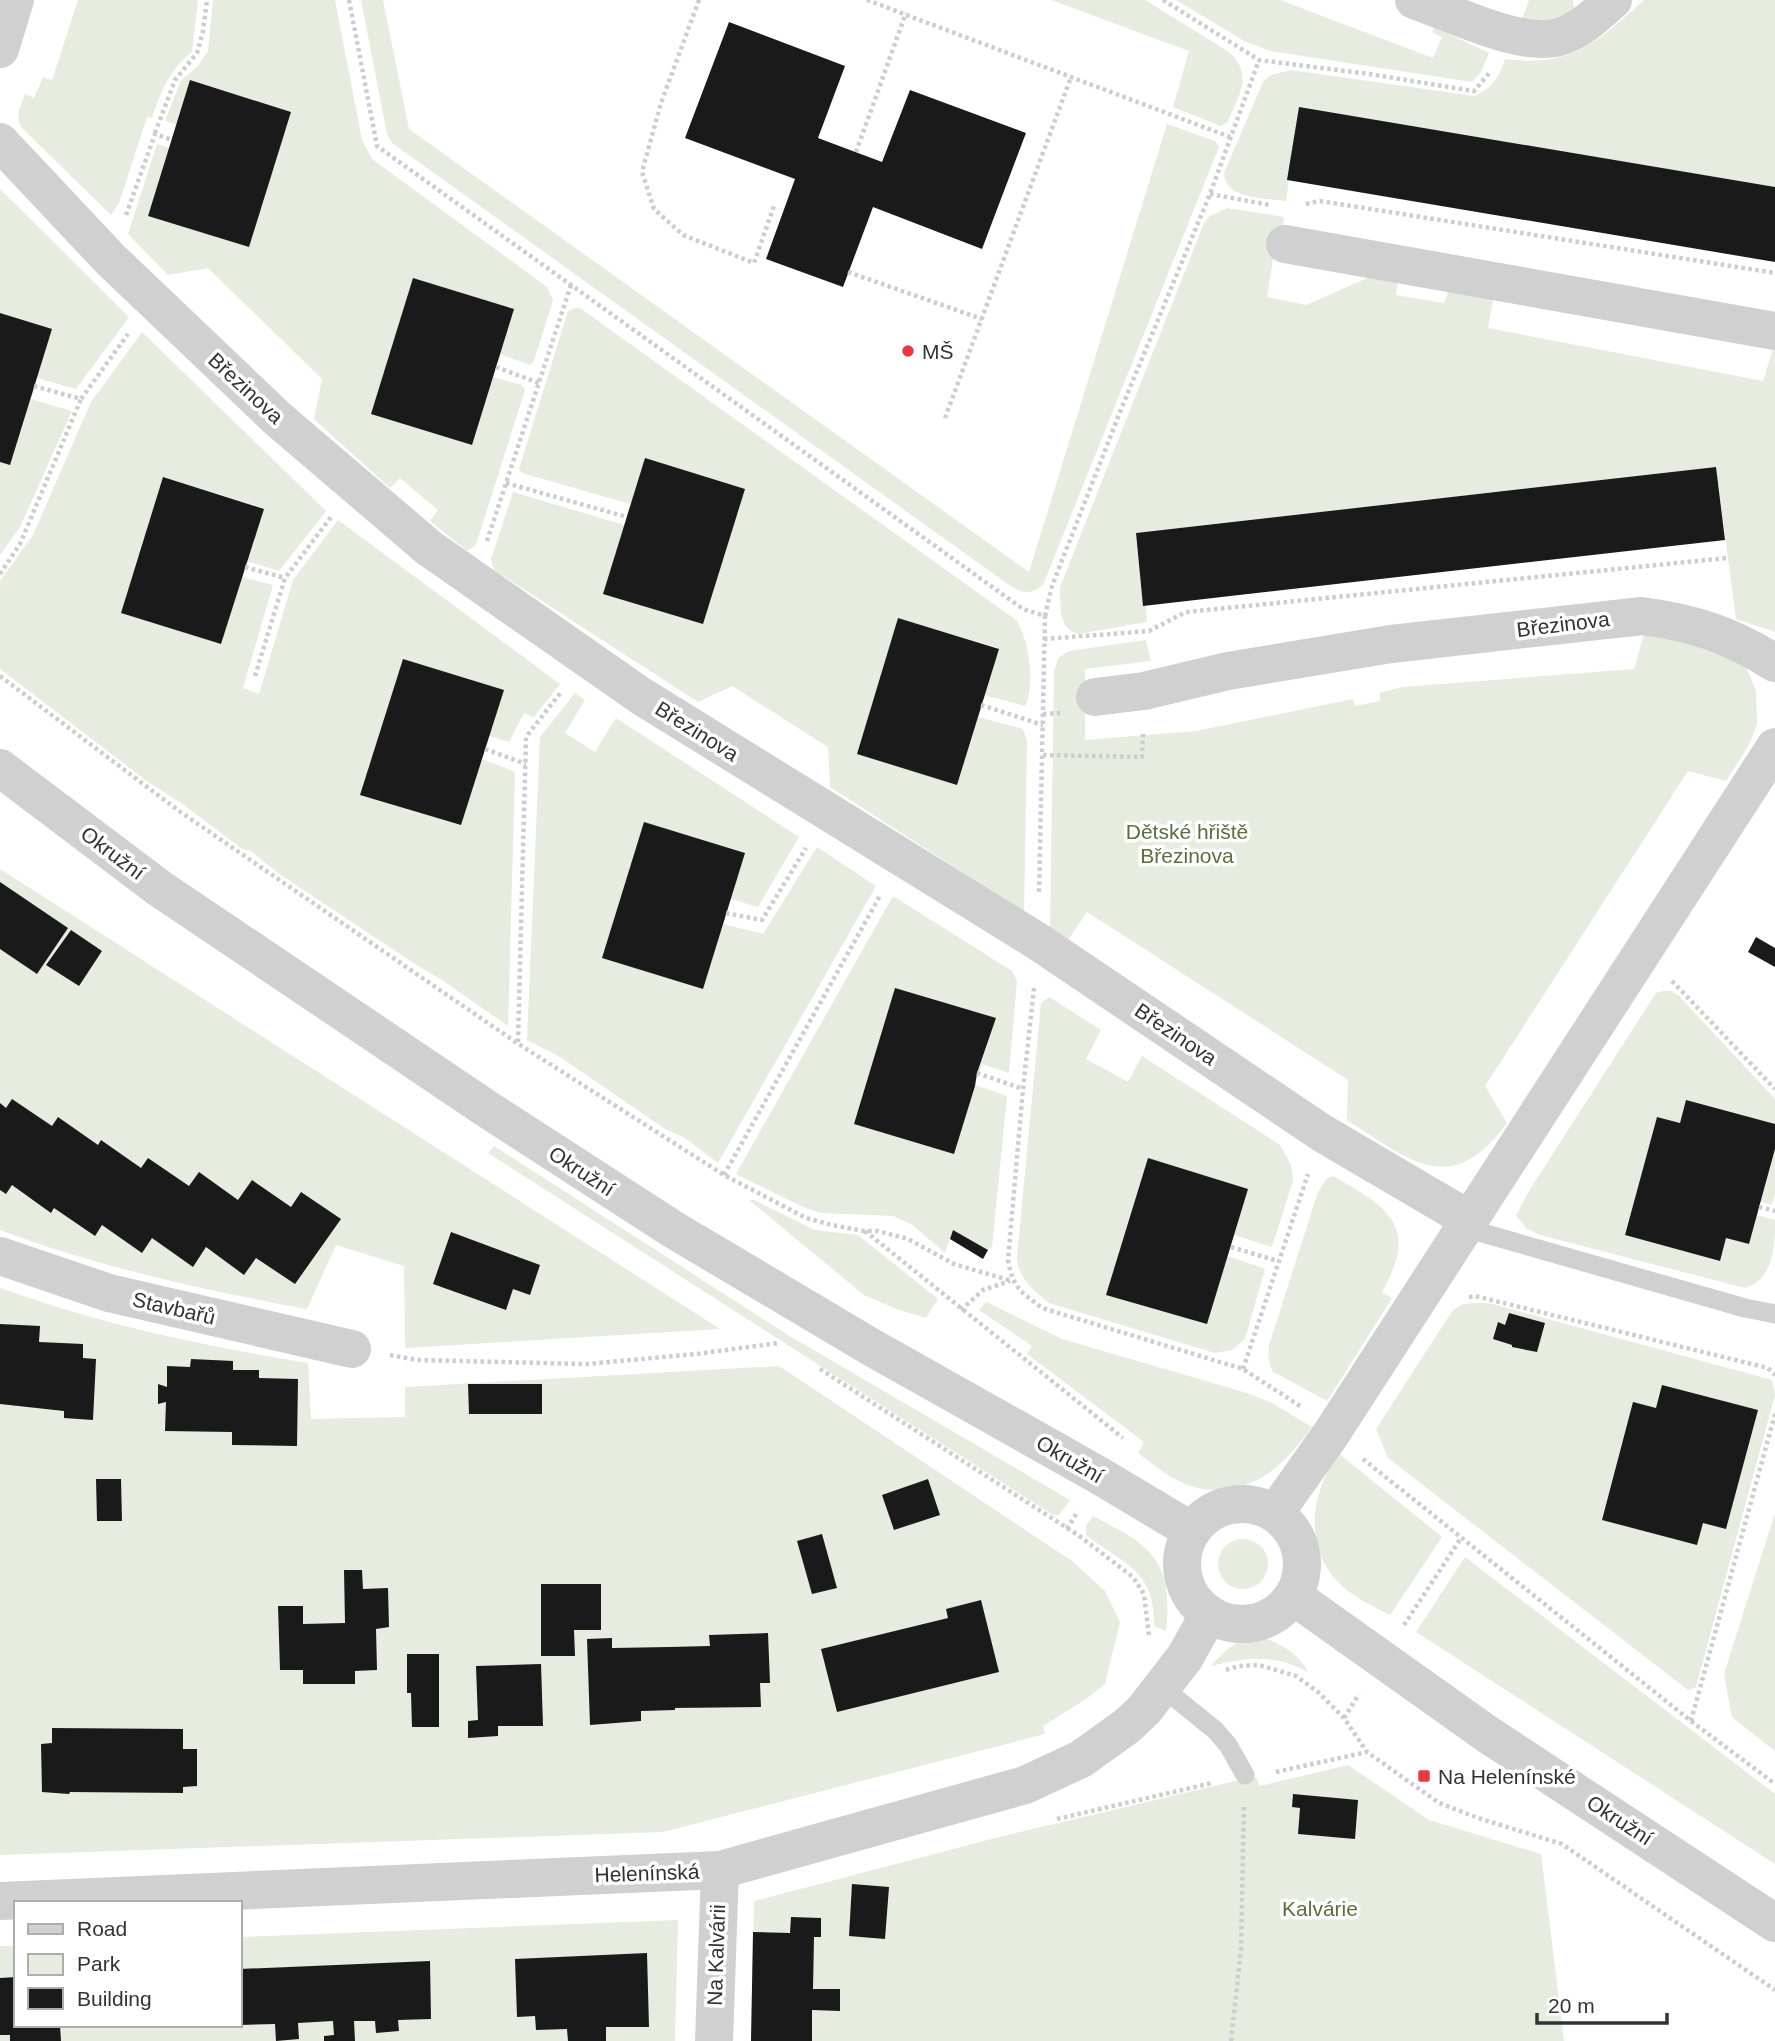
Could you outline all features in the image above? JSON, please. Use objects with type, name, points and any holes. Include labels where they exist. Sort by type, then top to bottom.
[{"type":"street","points":[[0,49],[15,0]]},
{"type":"street","points":[[1414,0],[1517,37],[1545,40],[1562,36],[1582,26],[1613,0]]},
{"type":"street","name":"Březinova","points":[[0,142],[110,259],[278,419],[429,548],[641,696],[1037,941],[1322,1133],[1468,1224]]},
{"type":"street","points":[[1285,244],[1775,331]]},
{"type":"street","name":"Březinova","points":[[1095,697],[1144,691],[1228,671],[1391,644],[1642,615],[1682,621],[1719,632],[1775,663]]},
{"type":"street","points":[[1275,1513],[1331,1434],[1771,763]]},
{"type":"street","name":"Okružní","points":[[0,768],[159,888],[484,1107],[674,1230],[1192,1531]]},
{"type":"street","name":"Stavbařů","points":[[0,1256],[109,1293],[352,1349]]},
{"type":"street","points":[[1228,1505],[1253,1505],[1275,1513],[1296,1536],[1301,1552],[1302,1567],[1293,1596],[1282,1609],[1256,1622],[1239,1624],[1209,1614],[1197,1603],[1183,1576],[1185,1546],[1192,1531],[1214,1510],[1228,1505]]},
{"type":"street","name":"Okružní","points":[[1293,1596],[1487,1734],[1775,1923]]},
{"type":"street","name":"Helenínská","points":[[0,1900],[720,1870],[1026,1785],[1081,1759],[1127,1726],[1163,1688],[1185,1657],[1209,1614]]},
{"type":"street","name":"Na Kalvárii","points":[[714,2041],[720,1870]]},
{"type":"lane","points":[[1468,1224],[1745,1308],[1775,1314]]},
{"type":"lane","points":[[1163,1688],[1215,1730],[1228,1745],[1245,1775]]},
{"type":"path","points":[[110,259],[175,80],[197,53],[207,0]]},
{"type":"path","points":[[349,0],[377,146],[1023,609],[1045,617]]},
{"type":"path","points":[[699,0],[661,103],[642,172],[654,209],[683,234],[754,263],[775,203]]},
{"type":"path","points":[[867,0],[1230,137]]},
{"type":"path","points":[[1163,0],[1259,60],[1474,91]]},
{"type":"path","points":[[856,152],[906,13]]},
{"type":"path","points":[[1012,1281],[1008,1260],[1037,941],[1045,617],[1052,586],[1210,194],[1259,60]]},
{"type":"path","points":[[945,418],[1071,77]]},
{"type":"path","points":[[155,134],[172,140]]},
{"type":"path","points":[[1210,194],[1277,206]]},
{"type":"path","points":[[1300,206],[1320,201],[1775,273]]},
{"type":"path","points":[[848,272],[982,319]]},
{"type":"path","points":[[485,547],[571,285]]},
{"type":"path","points":[[0,574],[20,544],[82,399],[132,329]]},
{"type":"path","points":[[496,367],[539,383]]},
{"type":"path","points":[[34,386],[82,399]]},
{"type":"path","points":[[506,483],[627,517]]},
{"type":"path","points":[[255,676],[285,578],[335,511]]},
{"type":"path","points":[[1044,639],[1149,631],[1186,612],[1727,558]]},
{"type":"path","points":[[245,568],[285,578]]},
{"type":"path","points":[[0,676],[179,811],[517,1043],[724,1175],[806,1218],[908,1239],[954,1264],[1012,1281],[1041,1308],[1243,1369],[1292,1399],[1331,1434],[1691,1721],[1775,1784]]},
{"type":"path","points":[[517,1043],[526,737],[563,689]]},
{"type":"path","points":[[981,705],[1043,725]]},
{"type":"path","points":[[485,749],[526,764]]},
{"type":"path","points":[[1042,755],[1142,757]]},
{"type":"path","points":[[726,913],[762,920],[807,846]]},
{"type":"path","points":[[724,1175],[887,884]]},
{"type":"path","points":[[1671,980],[1775,1088]]},
{"type":"path","points":[[977,1073],[1023,1089]]},
{"type":"path","points":[[1243,1369],[1309,1169]]},
{"type":"path","points":[[1759,1207],[1775,1211]]},
{"type":"path","points":[[864,1231],[961,1310],[983,1290],[1012,1281]]},
{"type":"path","points":[[1231,1247],[1278,1261]]},
{"type":"path","points":[[1466,1298],[1475,1296],[1768,1368],[1775,1375]]},
{"type":"path","points":[[352,1349],[417,1360],[587,1364],[779,1343]]},
{"type":"path","points":[[814,1365],[1068,1528],[1133,1577],[1144,1594],[1149,1635],[1146,1647]]},
{"type":"path","points":[[1691,1721],[1775,1414]]},
{"type":"path","points":[[1224,1670],[1259,1665],[1296,1676],[1318,1692],[1344,1718],[1367,1752],[1439,1803],[1562,1844],[1775,1990]]},
{"type":"path","points":[[1282,1771],[1367,1752]]},
{"type":"path","points":[[1231,2041],[1241,1949],[1245,1775]]},
{"type":"green space","points":[[78,0],[198,0],[192,52],[167,81],[152,118],[147,117],[119,203],[111,215],[22,128],[19,119],[25,94],[34,98],[43,77],[52,80]]},
{"type":"green space","points":[[213,0],[335,0],[362,140],[372,159],[547,287],[553,300],[534,361],[530,365],[500,354],[513,309],[413,278],[372,414],[471,445],[493,377],[522,385],[525,390],[476,545],[467,551],[430,521],[438,510],[400,478],[390,488],[314,419],[322,379],[208,268],[168,275],[128,234],[157,144],[169,148],[148,216],[249,247],[291,112],[191,80],[177,125],[165,121],[181,80],[197,67],[208,51]]},
{"type":"green space","points":[[361,0],[383,0],[409,129],[1029,572],[1167,124],[1215,141],[1219,147],[1043,585],[1028,592],[1012,587],[392,143],[387,134]]},
{"type":"green space","points":[[1051,0],[1145,0],[1229,52],[1237,61],[1243,78],[1227,123],[1220,126],[1173,107],[1189,51]]},
{"type":"green space","points":[[1176,0],[1280,0],[1433,58],[1442,37],[1432,32],[1434,27],[1489,53],[1481,72],[1472,82],[1270,51],[1246,42]]},
{"type":"green space","points":[[1529,0],[1573,0],[1575,13],[1549,22],[1520,25]]},
{"type":"green space","points":[[1644,0],[1775,0],[1775,187],[1299,108],[1286,201],[1248,196],[1231,188],[1226,182],[1224,173],[1263,82],[1271,75],[1291,70],[1474,96],[1494,82],[1505,59],[1548,59],[1582,49],[1612,28]]},
{"type":"green space","points":[[0,189],[129,317],[76,389],[37,378],[31,399],[72,411],[20,527],[0,555]]},
{"type":"green space","points":[[1227,208],[1284,217],[1282,234],[1277,234],[1267,297],[1306,305],[1372,276],[1398,280],[1396,295],[1444,303],[1450,288],[1494,295],[1488,328],[1763,381],[1775,342],[1775,632],[1736,619],[1716,467],[1136,533],[1147,622],[1078,634],[1071,631],[1063,621],[1060,587],[1204,223],[1210,216]]},
{"type":"green space","points":[[580,308],[1016,620],[1021,628],[1030,663],[1030,687],[1025,706],[984,695],[998,648],[898,618],[857,754],[957,785],[978,717],[1023,729],[1027,741],[1024,912],[830,787],[828,747],[732,686],[698,702],[494,570],[491,559],[513,492],[624,525],[630,504],[522,473],[519,469],[568,311]]},
{"type":"green space","points":[[142,332],[326,511],[279,571],[247,561],[263,508],[163,477],[121,613],[221,644],[242,577],[273,585],[243,688],[259,694],[293,580],[338,520],[560,684],[534,717],[524,713],[509,742],[489,736],[482,759],[515,772],[508,1026],[278,873],[251,851],[242,849],[184,805],[148,782],[0,669],[0,581],[33,535],[91,402]]},
{"type":"green space","name":"Dětské hřiště Březinova","points":[[1644,634],[1731,651],[1747,669],[1756,691],[1757,724],[1750,743],[1726,781],[1688,771],[1485,1086],[1507,1123],[1487,1147],[1467,1161],[1448,1166],[1430,1165],[1411,1159],[1347,1120],[1348,1080],[1087,912],[1068,940],[1050,929],[1054,672],[1058,658],[1069,651],[1146,640],[1151,661],[1085,669],[1085,740],[1196,731],[1353,699],[1355,706],[1380,701],[1380,693],[1402,687],[1634,669]]},
{"type":"green space","points":[[575,693],[585,700],[565,733],[595,752],[616,718],[799,837],[758,907],[731,899],[723,924],[763,934],[817,847],[876,886],[718,1163],[685,1138],[665,1129],[560,1057],[527,1040],[540,737]]},
{"type":"green space","points":[[0,869],[720,1329],[405,1348],[404,1266],[336,1245],[307,1309],[151,1276],[0,1230]]},
{"type":"green space","points":[[893,896],[1012,971],[1017,981],[1009,1073],[982,1064],[975,1085],[1007,1096],[992,1247],[988,1250],[953,1230],[945,1253],[911,1224],[893,1216],[821,1213],[736,1174]]},
{"type":"green space","points":[[1671,991],[1679,996],[1775,1099],[1775,1124],[1686,1101],[1680,1123],[1657,1117],[1625,1235],[1719,1261],[1726,1238],[1749,1244],[1757,1215],[1775,1220],[1771,1260],[1762,1277],[1745,1288],[1540,1235],[1527,1229],[1516,1216],[1529,1191],[1656,993]]},
{"type":"green space","points":[[1049,997],[1101,1030],[1086,1059],[1128,1082],[1142,1056],[1280,1145],[1291,1165],[1293,1181],[1272,1247],[1234,1235],[1228,1256],[1265,1269],[1245,1339],[1232,1350],[1215,1353],[1049,1303],[1020,1272],[1017,1257],[1041,1003]]},
{"type":"green space","points":[[494,1146],[788,1335],[1070,1500],[1059,1515],[1053,1515],[488,1153]]},
{"type":"green space","points":[[1775,1149],[1775,1192],[1772,1205],[1761,1202]]},
{"type":"green space","points":[[1333,1176],[1383,1209],[1398,1234],[1398,1250],[1382,1292],[1392,1298],[1327,1401],[1272,1371],[1268,1356],[1269,1345],[1318,1192],[1326,1179]]},
{"type":"green space","points":[[749,1200],[815,1230],[858,1235],[938,1299],[926,1318],[864,1295]]},
{"type":"green space","points":[[0,1288],[76,1313],[152,1333],[308,1363],[311,1419],[405,1417],[405,1387],[779,1366],[1072,1561],[1105,1591],[1120,1622],[1105,1684],[1043,1726],[1045,1734],[663,1832],[0,1855]]},
{"type":"green space","points":[[986,1302],[1062,1339],[1247,1393],[1272,1403],[1312,1427],[1294,1450],[1273,1470],[1250,1483],[1211,1490],[1186,1484],[1164,1473],[1138,1453],[1144,1442],[1027,1354],[1032,1346],[979,1310]]},
{"type":"green space","points":[[1489,1303],[1772,1380],[1775,1395],[1696,1687],[1688,1690],[1388,1458],[1376,1429],[1453,1310],[1463,1304]]},
{"type":"green space","points":[[1338,1453],[1442,1537],[1390,1615],[1357,1597],[1339,1583],[1319,1550],[1315,1525],[1317,1500]]},
{"type":"green space","points":[[1775,1513],[1775,1751],[1732,1717],[1724,1674]]},
{"type":"green space","points":[[1093,1516],[1137,1541],[1156,1560],[1166,1589],[1166,1631],[1154,1626],[1149,1592],[1135,1571],[1086,1535],[1086,1526]]},
{"type":"green space","points":[[1243,1539],[1261,1546],[1268,1564],[1261,1582],[1243,1589],[1225,1582],[1218,1564],[1225,1546]]},
{"type":"green space","points":[[1465,1557],[1775,1794],[1775,1864],[1416,1632]]},
{"type":"green space","points":[[1259,1636],[1287,1649],[1299,1659],[1308,1672],[1284,1662],[1260,1659],[1211,1666],[1232,1646]]},
{"type":"green space","name":"Kalvárie","points":[[1348,1765],[1429,1820],[1541,1854],[1564,2041],[751,2041],[754,1901],[1003,1836],[1239,1780],[1256,1777],[1260,1786]]},
{"type":"green space","points":[[678,1920],[675,2041],[0,2041],[0,1946],[14,1946],[14,2027],[242,2027],[242,1937]]},
{"type":"building","points":[[729,22],[845,66],[818,138],[882,162],[910,90],[1026,133],[982,249],[873,207],[843,287],[766,259],[795,179],[685,138]]},
{"type":"building","points":[[190,80],[291,112],[249,247],[148,216]]},
{"type":"building","points":[[1299,107],[1775,187],[1775,262],[1287,180]]},
{"type":"building","points":[[413,278],[514,309],[472,445],[371,414]]},
{"type":"building","points":[[0,313],[52,329],[10,465],[0,462]]},
{"type":"building","points":[[645,458],[745,489],[703,624],[603,594]]},
{"type":"building","points":[[1716,467],[1725,540],[1143,606],[1136,533]]},
{"type":"building","points":[[163,477],[264,509],[221,644],[121,613]]},
{"type":"building","points":[[898,618],[999,649],[957,785],[857,754]]},
{"type":"building","points":[[403,659],[504,690],[461,825],[360,795]]},
{"type":"building","points":[[644,822],[745,853],[703,989],[602,958]]},
{"type":"building","points":[[0,882],[68,928],[37,974],[0,949]]},
{"type":"building","points":[[71,930],[102,951],[79,986],[46,965]]},
{"type":"building","points":[[1756,937],[1775,948],[1775,967],[1748,952]]},
{"type":"building","points":[[895,988],[996,1018],[954,1154],[854,1124]]},
{"type":"building","points":[[12,1099],[52,1126],[58,1117],[98,1145],[101,1140],[141,1168],[148,1158],[189,1186],[199,1172],[238,1200],[252,1180],[291,1207],[301,1192],[341,1219],[295,1284],[256,1258],[244,1275],[206,1247],[193,1267],[152,1238],[142,1253],[102,1225],[95,1236],[54,1208],[51,1213],[12,1185],[6,1194],[0,1190],[0,1103],[6,1108]]},
{"type":"building","points":[[1686,1100],[1775,1124],[1775,1149],[1749,1244],[1726,1238],[1720,1261],[1625,1235],[1657,1117],[1680,1123]]},
{"type":"building","points":[[1148,1158],[1248,1189],[1207,1324],[1106,1295]]},
{"type":"building","points":[[953,1230],[988,1250],[983,1259],[950,1239]]},
{"type":"building","points":[[451,1232],[540,1265],[530,1295],[513,1289],[506,1310],[433,1284]]},
{"type":"building","points":[[1509,1313],[1545,1323],[1537,1352],[1512,1347],[1493,1339],[1498,1322],[1505,1325]]},
{"type":"building","points":[[0,1324],[40,1326],[39,1342],[83,1344],[83,1358],[96,1359],[93,1420],[64,1418],[64,1411],[0,1404]]},
{"type":"building","points":[[191,1359],[233,1361],[233,1370],[259,1370],[259,1378],[298,1379],[297,1446],[232,1445],[232,1432],[165,1431],[166,1402],[158,1404],[158,1384],[167,1387],[167,1366],[190,1367]]},
{"type":"building","points":[[468,1384],[542,1384],[542,1414],[469,1414]]},
{"type":"building","points":[[1662,1385],[1758,1410],[1726,1529],[1703,1523],[1697,1545],[1602,1520],[1633,1402],[1656,1408]]},
{"type":"building","points":[[96,1479],[121,1479],[122,1521],[97,1521]]},
{"type":"building","points":[[928,1479],[940,1515],[894,1530],[882,1495]]},
{"type":"building","points":[[822,1534],[837,1588],[812,1594],[797,1541]]},
{"type":"building","points":[[344,1570],[362,1570],[363,1589],[388,1588],[389,1627],[376,1629],[377,1670],[355,1671],[355,1684],[303,1684],[303,1670],[280,1670],[278,1606],[303,1606],[303,1624],[345,1623]]},
{"type":"building","points":[[541,1584],[601,1584],[601,1630],[574,1630],[575,1656],[541,1656]]},
{"type":"building","points":[[981,1600],[999,1672],[837,1712],[821,1649],[948,1618],[946,1609]]},
{"type":"building","points":[[768,1633],[770,1683],[760,1683],[761,1707],[641,1711],[641,1721],[590,1725],[587,1639],[612,1638],[612,1648],[710,1646],[709,1635]]},
{"type":"building","points":[[407,1654],[439,1654],[439,1727],[412,1727],[411,1693],[407,1693]]},
{"type":"building","points":[[541,1664],[543,1726],[498,1726],[498,1736],[468,1738],[468,1721],[478,1720],[476,1666]]},
{"type":"building","points":[[52,1728],[183,1729],[183,1749],[197,1749],[197,1786],[183,1787],[183,1793],[42,1792],[41,1744],[52,1743]]},
{"type":"building","points":[[1293,1794],[1358,1800],[1355,1839],[1298,1834],[1300,1808],[1292,1807]]},
{"type":"building","points":[[852,1884],[889,1887],[885,1939],[849,1936]]},
{"type":"building","points":[[791,1917],[821,1918],[821,1937],[814,1937],[813,1989],[840,1989],[840,2011],[812,2010],[812,2041],[751,2041],[753,1932],[790,1933]]},
{"type":"building","points":[[647,1953],[649,2027],[606,2027],[606,2041],[568,2041],[567,2029],[536,2030],[535,2016],[517,2017],[515,1959]]},
{"type":"building","points":[[430,1961],[431,2019],[398,2020],[399,2031],[376,2033],[375,2021],[354,2021],[355,2041],[324,2041],[324,2036],[334,2035],[333,2021],[298,2023],[299,2039],[276,2041],[275,2024],[242,2025],[242,1969]]},
{"type":"building","points":[[14,1977],[14,2027],[60,2027],[61,2041],[10,2041],[10,2035],[0,2035],[0,1978]]},
{"type":"place","name":"MŠ","points":[[908,351]]},
{"type":"place","name":"Na Helenínské","points":[[1424,1776]]}]
